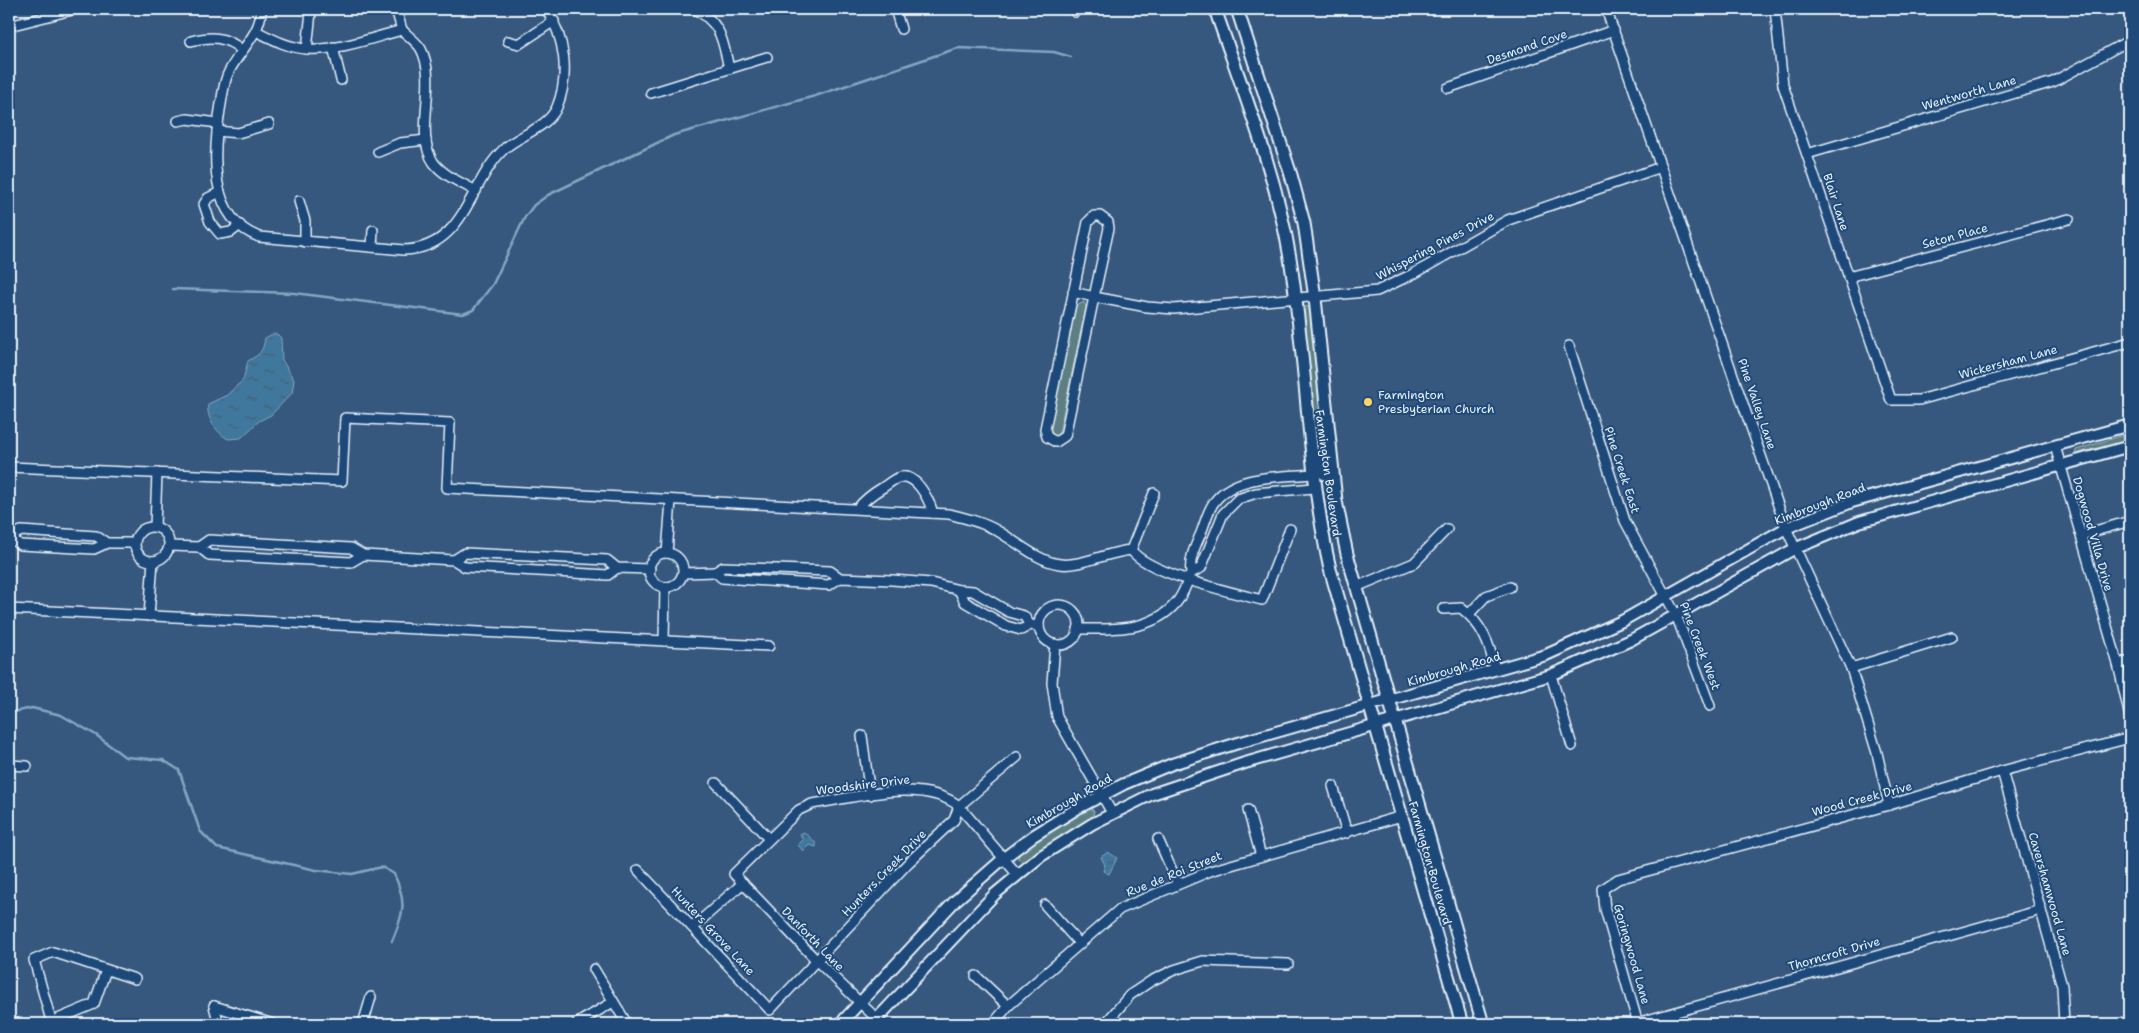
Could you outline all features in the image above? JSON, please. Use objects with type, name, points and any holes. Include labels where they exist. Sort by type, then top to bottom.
[{"type":"main road","name":"Farmington Boulevard","points":[[1215,9],[1275,186],[1290,258],[1314,488],[1330,569],[1462,1024]]},
{"type":"main road","name":"Farmington Boulevard","points":[[1236,9],[1298,201],[1314,298],[1329,474],[1341,529],[1356,588],[1483,1024]]},
{"type":"main road","points":[[1304,390],[1312,422],[1318,465],[1329,474]]},
{"type":"main road","points":[[1313,474],[1329,474]]},
{"type":"street","points":[[9,26],[76,9]]},
{"type":"street","points":[[261,9],[256,31],[242,50],[225,82],[217,127],[214,159],[220,192],[230,213],[247,232],[259,237],[411,250],[436,242],[452,228],[504,149],[545,122],[556,108],[564,66],[560,38],[554,21],[546,9]]},
{"type":"street","points":[[396,9],[402,30],[421,48],[427,64],[426,140],[430,157],[440,169],[476,191]]},
{"type":"street","points":[[696,9],[708,16],[717,26],[730,68]]},
{"type":"street","points":[[895,9],[901,29]]},
{"type":"street","name":"Pine Valley Lane","points":[[1606,9],[1786,528],[1794,549],[1851,668],[1877,753],[1888,805]]},
{"type":"street","name":"Blair Lane","points":[[1775,9],[1783,85],[1891,400]]},
{"type":"street","points":[[307,49],[310,12]]},
{"type":"street","points":[[508,41],[518,44],[554,21]]},
{"type":"street","points":[[256,31],[279,42],[307,49],[333,47],[402,30]]},
{"type":"street","name":"Desmond Cove","points":[[1448,88],[1614,30]]},
{"type":"street","points":[[190,41],[217,37],[230,41],[242,50]]},
{"type":"street","name":"Wentworth Lane","points":[[1807,154],[2053,82],[2129,42]]},
{"type":"street","points":[[333,47],[341,80]]},
{"type":"street","points":[[651,93],[767,57]]},
{"type":"street","points":[[178,120],[187,119],[238,133],[269,124]]},
{"type":"street","points":[[378,152],[400,143],[426,140]]},
{"type":"street","name":"Whispering Pines Drive","points":[[1073,292],[1147,307],[1174,309],[1377,291],[1416,273],[1508,220],[1661,167]]},
{"type":"street","points":[[220,192],[208,198],[204,204],[212,226],[220,234],[226,234],[240,225]]},
{"type":"street","points":[[299,201],[305,221],[305,242]]},
{"type":"street","points":[[1094,216],[1100,216],[1108,222],[1108,228],[1094,297],[1065,436],[1060,441],[1053,442],[1047,438],[1045,429],[1073,292],[1088,222],[1094,216]]},
{"type":"street","name":"Seton Place","points":[[1848,277],[2069,219]]},
{"type":"street","points":[[372,248],[373,230]]},
{"type":"street","name":"Wickersham Lane","points":[[1891,400],[1919,400],[2130,342]]},
{"type":"street","name":"Pine Creek East","points":[[1569,346],[1625,520],[1667,595]]},
{"type":"street","points":[[9,467],[342,481],[345,418],[450,423],[447,488],[949,514],[977,521],[1048,561],[1060,564],[1074,564],[1113,552],[1131,550]]},
{"type":"street","name":"Kimbrough Road","points":[[840,1024],[955,901],[1004,858],[1033,836],[1102,795],[1172,764],[1546,655],[1622,621],[1786,528],[1852,502],[2130,425]]},
{"type":"street","name":"Dogwood Villa Drive","points":[[2055,446],[2118,664],[2130,716]]},
{"type":"street","points":[[874,1022],[995,894],[1017,874],[1041,856],[1112,813],[1183,783],[1551,675],[1631,640],[1794,549],[1859,522],[2130,446]]},
{"type":"street","points":[[155,526],[157,474]]},
{"type":"street","points":[[1190,576],[1189,562],[1214,501],[1234,487],[1258,479],[1313,474]]},
{"type":"street","points":[[858,508],[865,499],[891,482],[899,477],[906,477],[915,482],[930,501],[933,513]]},
{"type":"street","points":[[1078,630],[1132,628],[1151,622],[1176,603],[1190,576],[1201,568],[1223,514],[1238,499],[1256,493],[1314,488]]},
{"type":"street","points":[[1131,550],[1154,493]]},
{"type":"street","points":[[667,554],[671,500]]},
{"type":"street","points":[[2081,535],[2130,521]]},
{"type":"street","points":[[155,526],[165,532],[170,546],[164,557],[152,561],[143,558],[139,554],[135,543],[139,532],[155,526]]},
{"type":"street","points":[[1131,550],[1137,558],[1262,600],[1290,529]]},
{"type":"street","points":[[1356,588],[1414,563],[1447,530]]},
{"type":"street","points":[[107,543],[96,536],[21,531],[9,537],[20,545],[94,549],[107,543],[135,543]]},
{"type":"street","points":[[199,547],[209,540],[351,548],[363,555],[454,560],[465,567],[608,575],[617,568]]},
{"type":"street","points":[[170,546],[199,547],[209,555],[352,562],[363,555]]},
{"type":"street","points":[[454,560],[465,553],[607,560],[617,568],[650,569]]},
{"type":"street","points":[[667,554],[673,555],[681,562],[683,573],[678,582],[666,587],[653,581],[650,569],[657,556],[667,554]]},
{"type":"street","points":[[149,616],[152,561]]},
{"type":"street","points":[[683,573],[715,572],[723,567],[830,571],[840,578],[915,581],[973,591],[1007,611],[1024,616],[1034,625],[1043,637],[1055,644],[1066,644],[1072,640],[1078,630],[1078,623],[1073,612],[1062,606],[1055,606],[1044,612],[1034,625],[1021,630],[1001,623],[965,602],[959,590]]},
{"type":"street","points":[[715,572],[722,578],[829,585],[840,578]]},
{"type":"street","points":[[664,641],[666,587]]},
{"type":"street","points":[[1469,614],[1486,596],[1510,587]]},
{"type":"street","name":"Pine Creek West","points":[[1667,595],[1710,706]]},
{"type":"street","points":[[1443,610],[1461,608],[1469,614],[1484,633],[1495,670]]},
{"type":"street","points":[[9,609],[769,646]]},
{"type":"street","points":[[1001,623],[1007,611]]},
{"type":"street","points":[[1851,668],[1952,637]]},
{"type":"street","points":[[1055,644],[1052,683],[1056,717],[1112,813]]},
{"type":"street","points":[[2118,664],[2130,661]]},
{"type":"street","points":[[1551,675],[1572,746]]},
{"type":"street","points":[[862,736],[870,796]]},
{"type":"street","name":"Wood Creek Drive","points":[[1603,889],[1618,879],[1888,805],[2002,771],[2130,738]]},
{"type":"street","name":"Hunters Creek Drive","points":[[770,1010],[818,962],[909,862],[954,820],[959,806],[1016,758]]},
{"type":"street","points":[[9,764],[27,766]]},
{"type":"street","name":"Cavershamwood Lane","points":[[2002,771],[2062,986],[2064,1024]]},
{"type":"street","points":[[716,783],[768,838]]},
{"type":"street","points":[[1334,786],[1347,833]]},
{"type":"street","name":"Woodshire Drive","points":[[734,874],[768,838],[799,810],[812,804],[913,790],[950,799],[959,806],[1017,874]]},
{"type":"street","points":[[1248,810],[1261,856]]},
{"type":"street","name":"Rue de Roi Street","points":[[993,1024],[1008,1006],[1078,943],[1120,909],[1210,871],[1402,816]]},
{"type":"street","points":[[1158,839],[1178,884]]},
{"type":"street","name":"Hunters Grove Lane","points":[[638,870],[770,1010]]},
{"type":"street","name":"Danforth Lane","points":[[734,874],[874,1022]]},
{"type":"street","points":[[693,927],[743,883]]},
{"type":"street","name":"Goringwood Lane","points":[[1603,889],[1605,909],[1636,1024]]},
{"type":"street","points":[[1045,905],[1078,943]]},
{"type":"street","name":"Thorncroft Drive","points":[[1636,1024],[2041,910]]},
{"type":"street","points":[[106,970],[94,1004],[52,1023],[34,960],[52,952],[135,979]]},
{"type":"street","points":[[1105,1024],[1130,995],[1151,981],[1174,970],[1203,961],[1288,964]]},
{"type":"street","points":[[594,970],[627,1024]]},
{"type":"street","points":[[976,976],[1008,1006]]},
{"type":"street","points":[[363,1024],[371,997]]},
{"type":"street","points":[[576,1024],[613,1002]]},
{"type":"street","points":[[219,1024],[214,1006],[242,1020],[273,1024]]},
{"type":"green space","points":[[1084,302],[1086,307],[1059,433],[1054,437],[1049,430],[1076,306]]},
{"type":"green space","points":[[1304,306],[1308,307],[1310,311],[1326,463],[1324,466],[1320,463],[1308,387],[1301,308]]},
{"type":"green space","points":[[2130,433],[2130,440],[2075,454],[2076,450]]},
{"type":"green space","points":[[1088,808],[1094,811],[1093,816],[1024,862],[1018,860],[1019,853]]},
{"type":"water","points":[[277,334],[281,338],[282,360],[294,380],[292,393],[271,415],[259,421],[241,438],[228,439],[220,433],[210,419],[208,404],[227,395],[243,380],[248,361],[260,352],[265,338]]},
{"type":"water","points":[[804,832],[816,843],[816,847],[809,845],[803,851],[798,845],[803,840],[800,834]]},
{"type":"water","points":[[1108,852],[1117,858],[1109,874],[1103,871],[1105,865],[1101,857]]},
{"type":"waterway","points":[[173,289],[294,293],[463,314],[473,310],[493,284],[525,217],[534,205],[548,195],[674,135],[815,96],[958,48],[1054,52],[1071,57]]},
{"type":"waterway","points":[[9,713],[32,708],[61,715],[96,735],[125,757],[163,760],[179,770],[200,831],[217,848],[316,870],[352,874],[382,867],[394,874],[401,892],[402,908],[392,941]]},
{"type":"place","name":"Farmington Presbyterian Church","points":[[1368,402]]}]
